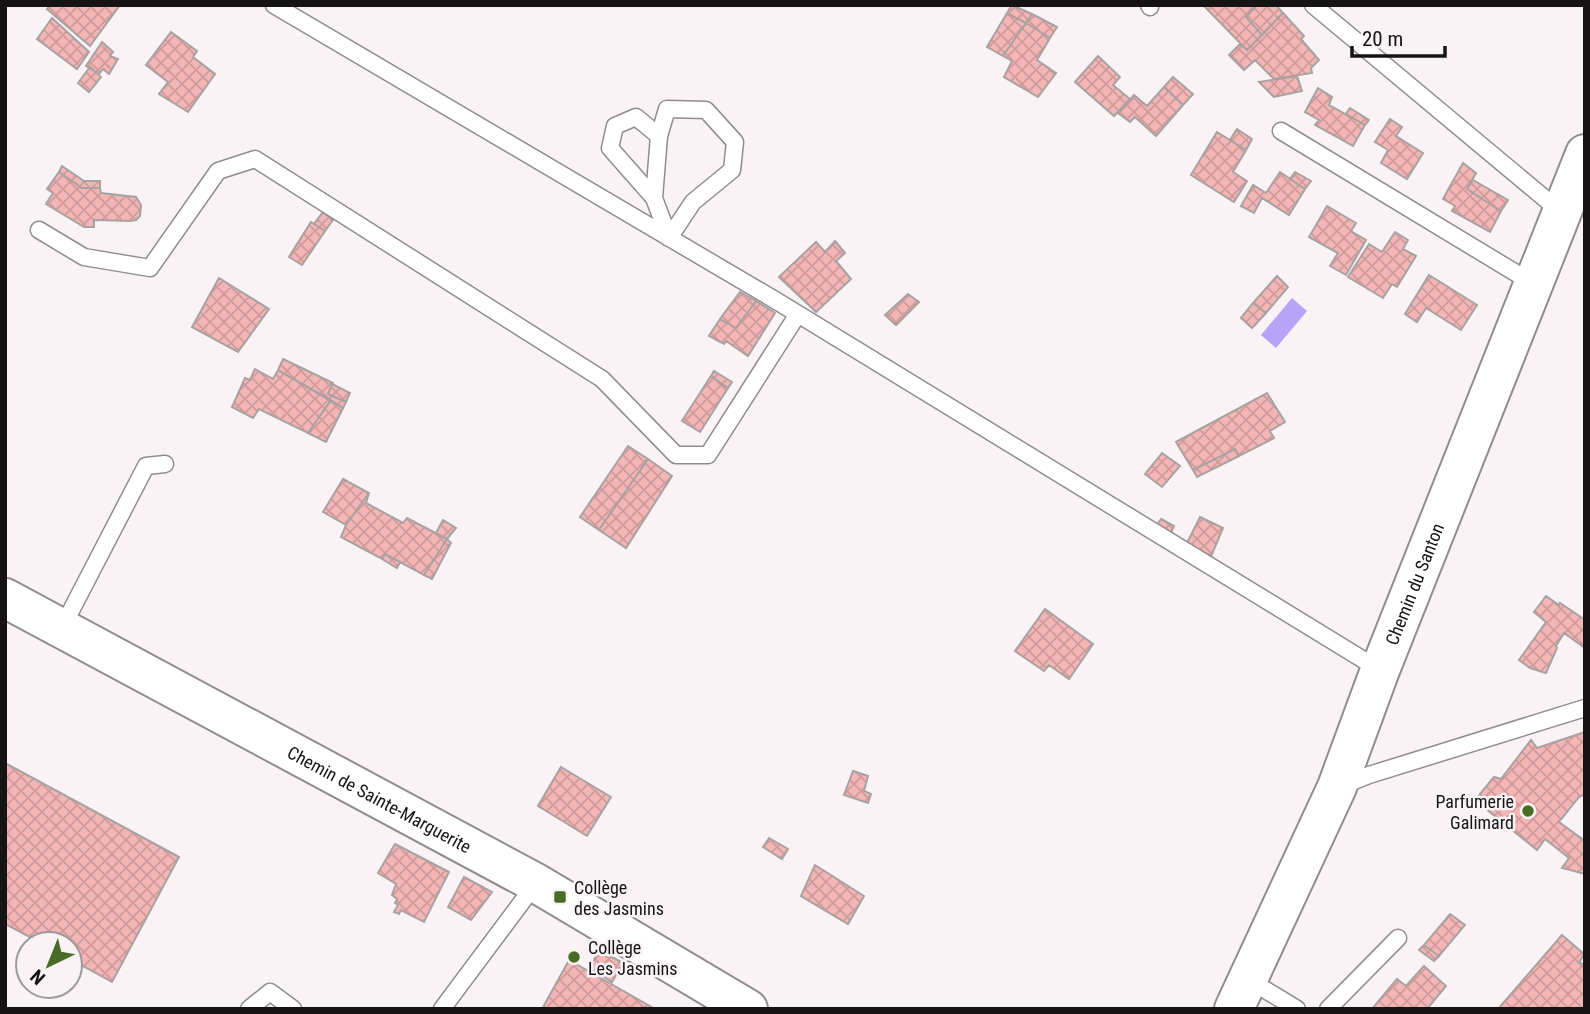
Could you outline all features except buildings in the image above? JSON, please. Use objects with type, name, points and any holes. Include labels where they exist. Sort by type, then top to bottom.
[{"type":"street","name":"Chemin du Santon","points":[[1242,994],[1337,787],[1380,670],[1585,154]]},
{"type":"street","name":"Chemin de Sainte-Marguerite","points":[[5,598],[536,883],[733,1005]]},
{"type":"lane","points":[[274,5],[798,314],[1380,670]]},
{"type":"lane","points":[[1313,5],[1563,213]]},
{"type":"lane","points":[[654,198],[659,136],[667,109],[706,110],[736,142],[732,170],[693,202],[669,238]]},
{"type":"lane","points":[[659,136],[636,117],[615,126],[610,148],[654,198],[669,238]]},
{"type":"lane","points":[[1281,131],[1534,284]]},
{"type":"lane","points":[[39,230],[84,257],[150,268],[218,171],[255,159],[602,379],[676,455],[708,455],[798,314]]},
{"type":"lane","points":[[62,628],[146,466],[165,464]]},
{"type":"lane","points":[[1337,787],[1585,708]]},
{"type":"lane","points":[[442,1009],[536,883]]},
{"type":"lane","points":[[1328,1009],[1398,938]]},
{"type":"lane","points":[[249,1009],[270,992],[293,1009]]},
{"type":"lane","points":[[1242,994],[1297,1009]]},
{"type":"shaded area","points":[[1292,298],[1307,311],[1276,348],[1261,335]]},
{"type":"place","name":"Parfumerie Galimard","points":[[1528,811]]},
{"type":"place","name":"Collège des Jasmins","points":[[560,897]]},
{"type":"place","name":"Collège Les Jasmins","points":[[574,957]]}]
